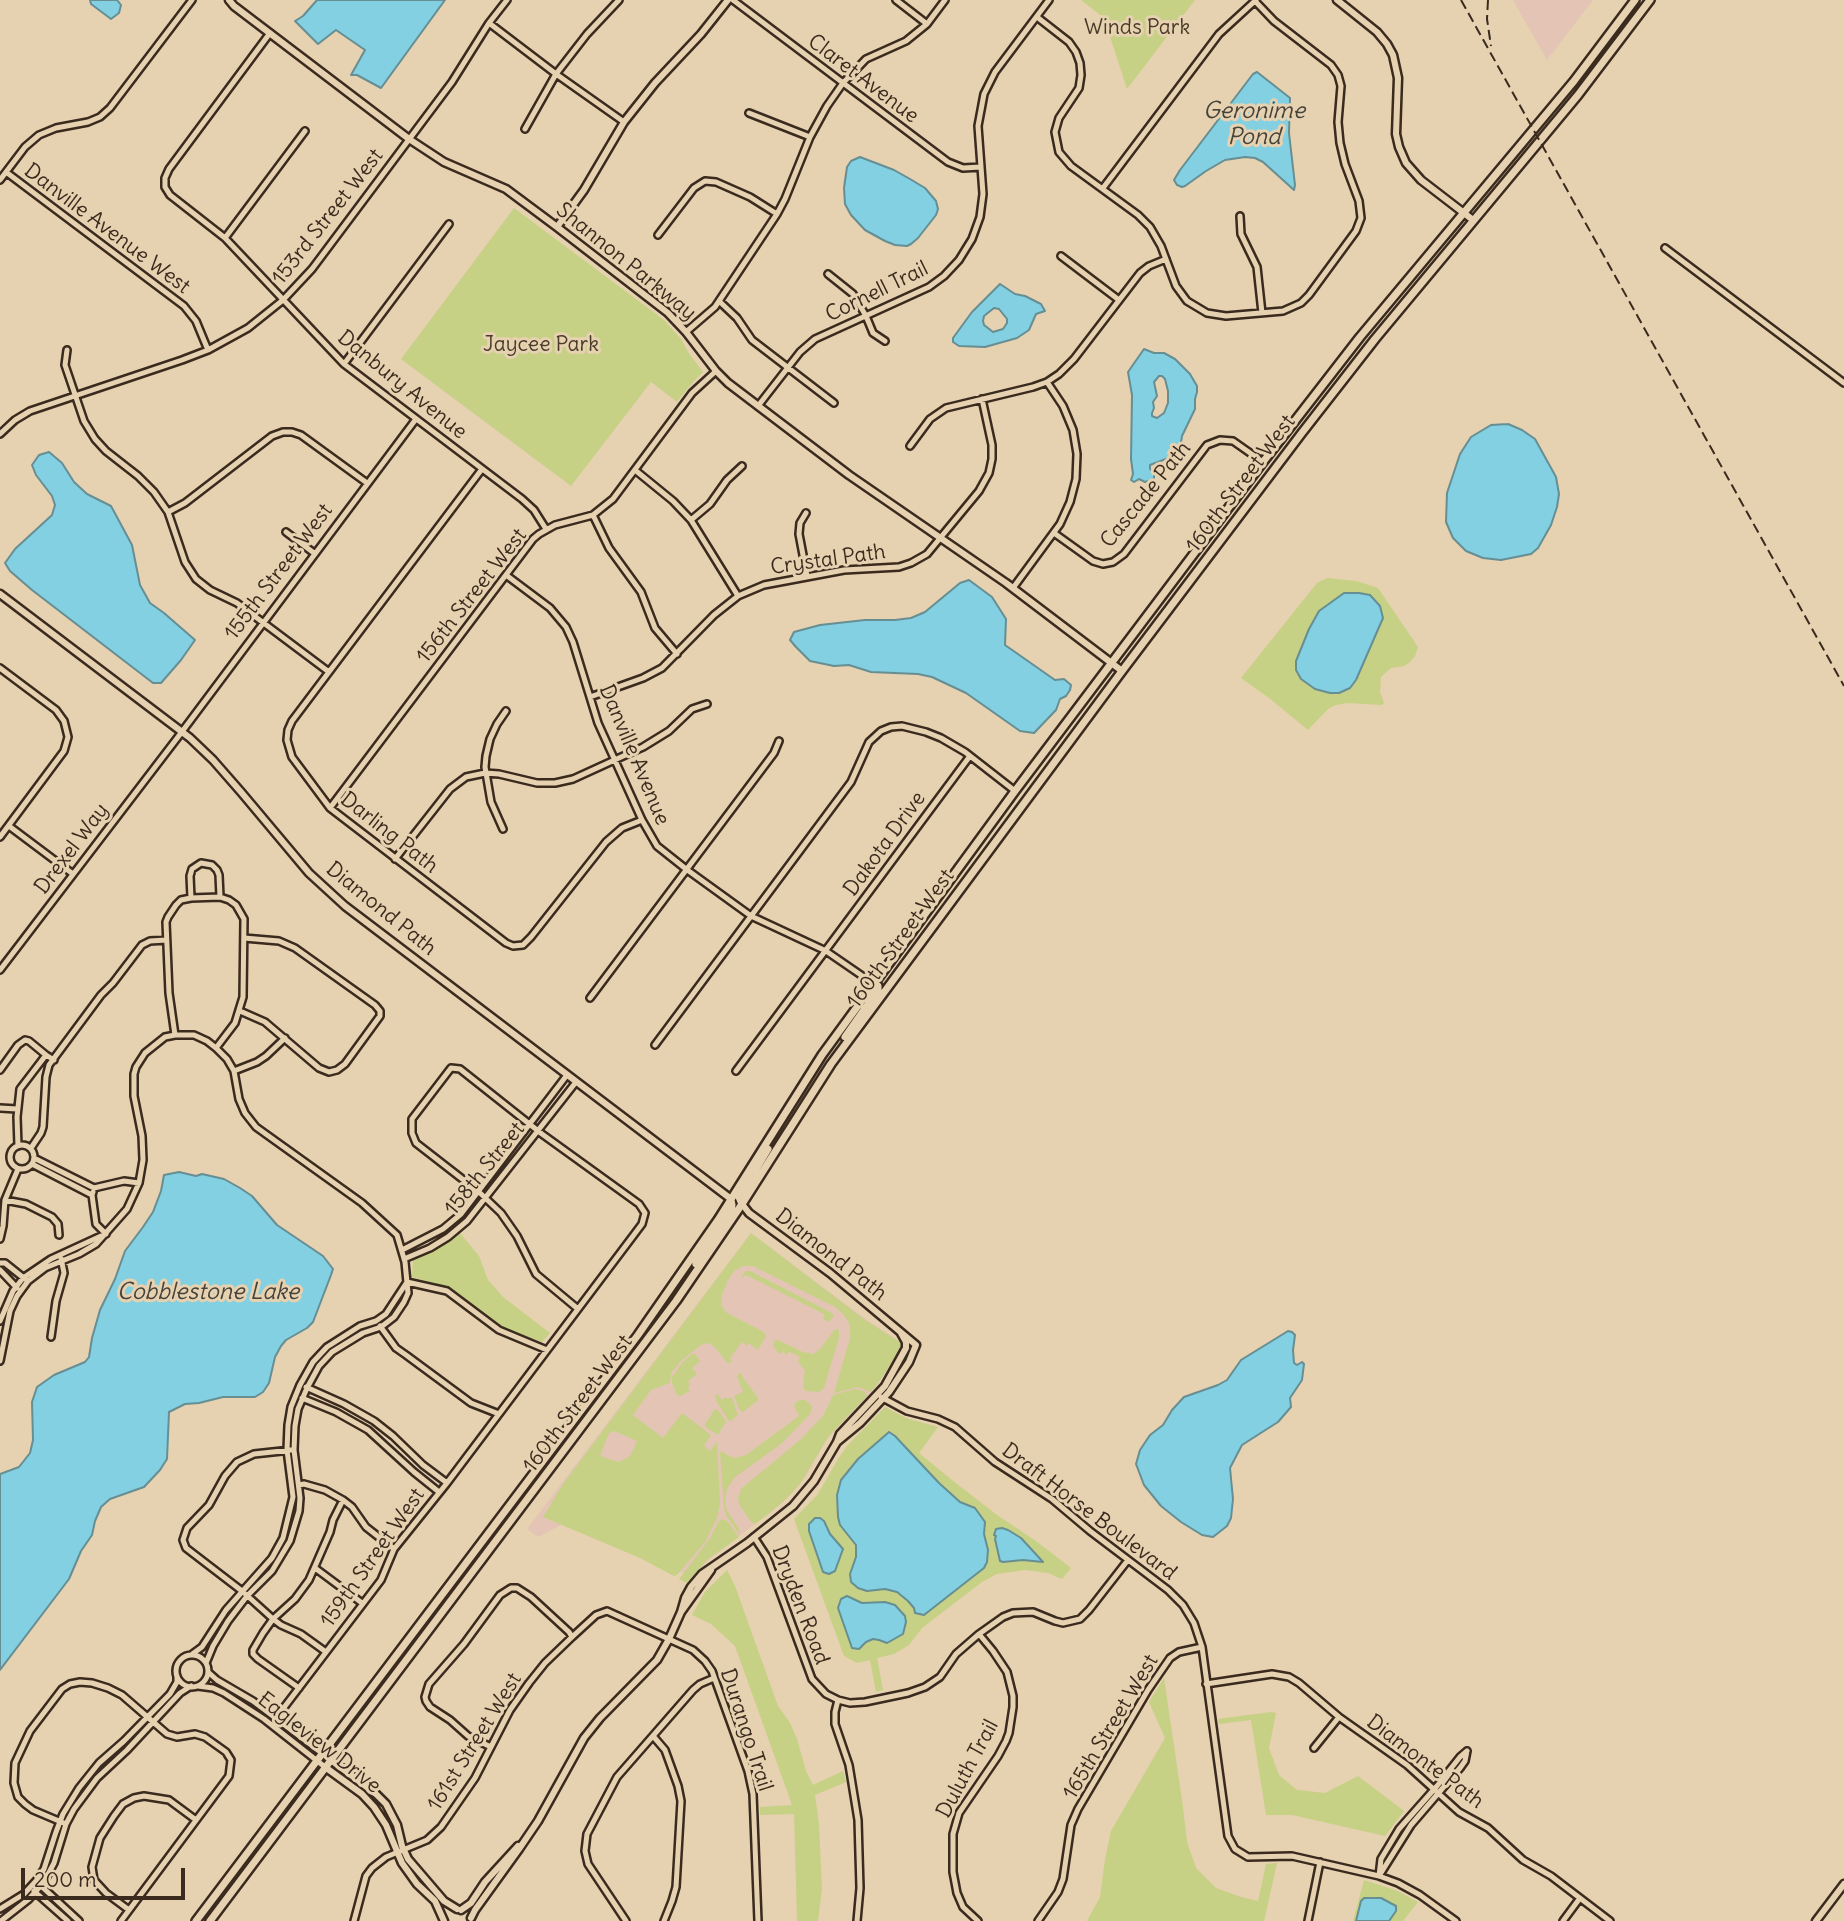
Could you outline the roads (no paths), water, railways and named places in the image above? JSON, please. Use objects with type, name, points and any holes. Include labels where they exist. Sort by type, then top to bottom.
[{"type":"main road","name":"160th Street West","points":[[196,1921],[638,1335],[731,1199],[822,1055],[1015,792],[1360,337],[1574,81],[1635,0]]},
{"type":"main road","name":"160th Street West","points":[[210,1921],[690,1281],[831,1064],[1122,671],[1325,402],[1578,95],[1650,0]]},
{"type":"main road","points":[[831,1064],[839,1046],[878,990],[878,986],[874,984]]},
{"type":"main road","points":[[741,1204],[739,1197],[779,1130],[785,1114]]},
{"type":"main road","points":[[690,1281],[696,1263],[732,1207],[731,1199]]},
{"type":"street","points":[[0,180],[25,147],[39,135],[56,128],[88,122],[105,113],[192,0]]},
{"type":"street","name":"Shannon Parkway","points":[[229,0],[409,139],[444,162],[506,189],[557,227],[667,313],[686,332],[716,371],[758,406],[849,475],[1013,588],[1122,671]]},
{"type":"street","name":"153rd Street West","points":[[0,433],[30,411],[208,350],[248,328],[284,300],[312,269],[452,82],[489,23],[507,0]]},
{"type":"street","points":[[525,129],[556,74],[587,34],[620,0]]},
{"type":"street","points":[[557,227],[584,190],[624,121],[730,0]]},
{"type":"street","name":"Claret Avenue","points":[[730,0],[948,162],[963,168],[981,167]]},
{"type":"street","points":[[896,0],[927,24]]},
{"type":"street","points":[[686,332],[719,301],[777,214],[810,137],[843,83],[866,59],[906,41],[927,24],[945,0]]},
{"type":"street","name":"Cornell Trail","points":[[758,406],[787,367],[815,339],[929,287],[959,260],[972,239],[980,217],[983,194],[978,126],[984,94],[995,72],[1049,0]]},
{"type":"street","points":[[1337,0],[1377,32],[1393,55],[1398,83],[1395,128],[1406,163],[1421,180],[1473,220]]},
{"type":"street","points":[[1037,17],[1069,42],[1080,62],[1082,75],[1079,88],[1059,118],[1055,132],[1059,152],[1071,166],[1142,218],[1150,227],[1159,240],[1178,290],[1187,301],[1198,309],[1221,316],[1290,309],[1304,300],[1356,231],[1361,214],[1340,143],[1338,121],[1341,86],[1338,75],[1331,65],[1274,21],[1255,1],[1219,34],[1103,188]]},
{"type":"street","points":[[489,23],[624,121]]},
{"type":"street","name":"Danbury Avenue","points":[[270,33],[169,169],[165,187],[170,195],[225,238],[344,364],[528,504],[547,529]]},
{"type":"street","points":[[749,113],[810,137]]},
{"type":"street","points":[[225,238],[306,131]]},
{"type":"street","name":"Danville Avenue West","points":[[6,172],[184,306],[196,321],[208,350]]},
{"type":"street","points":[[658,235],[694,188],[705,181],[716,182],[750,197],[777,214]]},
{"type":"street","points":[[1240,216],[1241,234],[1259,274],[1262,313]]},
{"type":"street","points":[[344,364],[449,224]]},
{"type":"street","points":[[1665,248],[1844,383]]},
{"type":"street","points":[[1061,256],[1119,300]]},
{"type":"street","points":[[910,446],[936,414],[949,406],[1047,382],[1069,364],[1144,269],[1166,258]]},
{"type":"street","points":[[828,274],[853,294],[873,333],[885,341]]},
{"type":"street","points":[[719,301],[737,317],[752,340],[834,403]]},
{"type":"street","points":[[67,350],[65,365],[84,421],[106,451],[138,475],[154,492],[168,512],[185,562],[196,579],[210,590],[237,603],[329,671]]},
{"type":"street","name":"156th Street West","points":[[330,808],[533,539],[555,525],[593,515],[613,499],[692,393],[716,371]]},
{"type":"street","points":[[1013,588],[1064,517],[1073,495],[1077,471],[1077,454],[1070,423],[1063,406],[1047,382]]},
{"type":"street","name":"Crystal Path","points":[[590,697],[653,673],[738,596],[764,585],[807,576],[906,565],[927,554],[979,491],[989,473],[992,445],[982,399]]},
{"type":"street","name":"155th Street West","points":[[170,746],[416,419]]},
{"type":"street","points":[[168,512],[185,503],[272,436],[283,432],[301,435],[367,483]]},
{"type":"street","name":"Cascade Path","points":[[1054,533],[1093,561],[1103,564],[1113,562],[1124,554],[1207,444],[1231,440],[1263,462]]},
{"type":"street","points":[[691,520],[710,503],[727,480],[742,466]]},
{"type":"street","name":"Darling Path","points":[[482,469],[292,721],[287,740],[292,757],[330,808],[513,946],[523,945],[606,842],[622,828],[642,820]]},
{"type":"street","points":[[635,470],[691,520],[738,596]]},
{"type":"street","points":[[806,513],[800,523],[799,534],[807,576]]},
{"type":"street","points":[[593,515],[609,548],[641,592],[655,628],[677,654]]},
{"type":"street","points":[[286,532],[314,554]]},
{"type":"street","name":"Danville Avenue","points":[[506,575],[550,608],[566,627],[598,723],[642,820],[657,846],[751,916],[826,951],[874,984]]},
{"type":"street","name":"Diamond Path","points":[[0,594],[182,731],[213,761],[309,873],[345,906],[731,1199]]},
{"type":"street","points":[[0,668],[56,710],[64,721],[68,737],[64,751],[0,837]]},
{"type":"street","points":[[395,859],[450,789],[466,778],[485,773],[537,783],[573,779],[658,738],[692,709],[706,704]]},
{"type":"street","points":[[503,829],[491,802],[485,773],[490,739],[506,711]]},
{"type":"street","points":[[655,1045],[851,782],[873,738],[886,729],[902,726],[935,735],[970,756],[1015,792]]},
{"type":"street","points":[[590,998],[774,753],[779,741]]},
{"type":"street","name":"Drexel Way","points":[[0,970],[170,746]]},
{"type":"street","name":"Dakota Drive","points":[[736,1071],[970,756]]},
{"type":"street","points":[[9,826],[73,874]]},
{"type":"street","points":[[191,898],[190,876],[192,869],[201,863],[212,865],[217,870],[220,898]]},
{"type":"street","points":[[175,1035],[170,1001],[166,922],[171,910],[181,900],[220,898],[236,905],[244,919],[244,982],[240,1011],[230,1031],[216,1048]]},
{"type":"street","points":[[240,1011],[265,1022],[319,1068],[328,1072],[345,1064],[380,1016],[375,1005],[296,947],[279,941],[244,938]]},
{"type":"street","points":[[33,1161],[31,1149],[43,1128],[47,1069],[101,995],[114,983],[142,945],[150,941],[166,940]]},
{"type":"street","points":[[0,1361],[3,1349],[2,1324],[8,1300],[38,1266],[61,1258],[105,1234],[127,1209],[139,1183],[143,1160],[142,1136],[134,1096],[134,1074],[141,1060],[165,1037],[194,1035],[207,1041],[227,1059],[234,1071],[239,1099],[245,1113],[256,1126],[362,1203],[397,1235],[402,1250],[408,1293],[399,1311],[381,1327],[363,1333],[332,1352],[303,1386]]},
{"type":"street","points":[[234,1071],[257,1062],[285,1038]]},
{"type":"street","points":[[0,1070],[18,1045],[25,1040],[54,1060]]},
{"type":"street","points":[[18,1146],[16,1141],[20,1089],[46,1055]]},
{"type":"street","points":[[537,1130],[460,1069],[451,1068],[412,1119],[411,1133],[416,1143],[501,1213],[517,1236],[536,1274],[578,1309]]},
{"type":"street","name":"158th Street","points":[[402,1250],[443,1228],[461,1214],[567,1075]]},
{"type":"street","name":"158th Street","points":[[404,1259],[430,1248],[467,1221],[576,1082]]},
{"type":"street","points":[[0,1108],[18,1109]]},
{"type":"street","name":"159th Street West","points":[[276,1718],[381,1580],[394,1549],[642,1224],[645,1213],[639,1204],[537,1130]]},
{"type":"street","points":[[31,1149],[25,1145],[18,1146],[10,1156],[12,1165],[18,1169],[24,1169],[33,1161]]},
{"type":"street","points":[[33,1161],[94,1188],[124,1181],[139,1183]]},
{"type":"street","points":[[33,1161],[92,1195]]},
{"type":"street","points":[[0,1239],[4,1226],[7,1185],[18,1169]]},
{"type":"street","points":[[94,1188],[92,1195],[96,1224],[105,1234]]},
{"type":"street","points":[[5,1200],[26,1204],[52,1217],[58,1224],[59,1235]]},
{"type":"street","name":"Diamond Path","points":[[741,1204],[749,1213],[830,1273],[901,1333],[906,1348],[881,1396]]},
{"type":"street","points":[[51,1337],[56,1301],[64,1273],[61,1258]]},
{"type":"street","points":[[0,1263],[26,1280]]},
{"type":"street","points":[[0,1270],[18,1289]]},
{"type":"street","points":[[206,1663],[228,1621],[272,1571],[290,1541],[299,1511],[288,1425],[313,1362],[327,1347],[360,1326],[376,1321],[386,1314],[407,1282]]},
{"type":"street","points":[[407,1282],[447,1291],[499,1330],[547,1350]]},
{"type":"street","points":[[376,1321],[396,1348],[471,1403],[499,1413]]},
{"type":"street","points":[[303,1386],[374,1421],[423,1465],[447,1482]]},
{"type":"street","points":[[444,1921],[449,1913],[471,1903],[485,1882],[524,1840],[544,1811],[584,1738],[607,1710],[653,1665],[669,1639],[691,1587],[702,1574],[783,1516],[800,1499],[814,1481],[845,1428],[881,1396]]},
{"type":"street","name":"Draft Horse Boulevard","points":[[881,1396],[907,1411],[956,1427],[995,1462],[1052,1499],[1168,1590],[1183,1605],[1194,1623],[1202,1647],[1228,1836],[1238,1852],[1248,1857],[1287,1855],[1379,1876],[1420,1895],[1454,1920]]},
{"type":"street","points":[[299,1397],[336,1412],[368,1430],[439,1492]]},
{"type":"street","points":[[386,1444],[393,1436]]},
{"type":"street","points":[[291,1450],[254,1454],[237,1462],[225,1476],[209,1505],[184,1533],[183,1540],[186,1548],[273,1619],[326,1652]]},
{"type":"street","points":[[296,1485],[325,1490],[343,1500],[352,1507],[366,1527],[394,1549]]},
{"type":"street","points":[[150,1720],[177,1682],[180,1661],[202,1647],[226,1610],[278,1549],[296,1485]]},
{"type":"street","points":[[299,1688],[253,1654],[254,1646],[273,1619],[295,1599],[315,1569],[343,1500]]},
{"type":"street","name":"Dryden Road","points":[[754,1537],[767,1557],[810,1674],[822,1691],[838,1700]]},
{"type":"street","points":[[857,1921],[860,1888],[858,1820],[852,1776],[835,1724],[838,1700],[850,1703],[865,1702],[925,1687],[940,1677],[956,1654],[979,1634],[1003,1617],[1018,1612],[1033,1612],[1059,1622],[1076,1621],[1086,1614],[1128,1560]]},
{"type":"street","points":[[315,1569],[362,1603]]},
{"type":"street","points":[[491,1747],[468,1736],[427,1703],[426,1689],[434,1677],[457,1653],[500,1595],[511,1588],[517,1588],[531,1597],[572,1637]]},
{"type":"street","name":"161st Street West","points":[[354,1921],[370,1870],[379,1861],[427,1840],[444,1824],[478,1772],[510,1710],[525,1688],[572,1637],[596,1615],[607,1611]]},
{"type":"street","name":"Durango Trail","points":[[607,1611],[697,1654],[709,1666],[754,1794],[758,1921]]},
{"type":"street","name":"Duluth Trail","points":[[978,1921],[963,1907],[957,1893],[953,1872],[953,1834],[959,1813],[1006,1741],[1013,1707],[1007,1672],[979,1634]]},
{"type":"street","name":"165th Street West","points":[[1038,1921],[1058,1892],[1063,1879],[1071,1825],[1078,1809],[1141,1702],[1170,1658],[1179,1652],[1202,1647]]},
{"type":"street","points":[[1,1921],[33,1890],[54,1863],[68,1803],[92,1770],[180,1693],[205,1680],[208,1672],[206,1663],[200,1657],[191,1655]]},
{"type":"street","points":[[208,1672],[240,1692],[331,1759]]},
{"type":"street","name":"Diamonte Path","points":[[1206,1684],[1272,1674],[1289,1677],[1300,1683],[1339,1717],[1390,1752],[1460,1812],[1492,1831],[1527,1863],[1551,1876],[1610,1921]]},
{"type":"street","points":[[177,1676],[183,1683],[194,1686]]},
{"type":"street","points":[[625,1921],[588,1864],[585,1851],[587,1834],[617,1777],[697,1687],[714,1678]]},
{"type":"street","points":[[63,1823],[25,1804],[18,1797],[13,1783],[15,1763],[30,1731],[62,1689],[69,1684],[92,1683],[108,1688],[122,1695],[167,1734],[177,1737],[195,1734],[205,1737],[231,1760],[229,1776],[121,1921]]},
{"type":"street","name":"Eagleview Drive","points":[[194,1686],[213,1688],[224,1693],[264,1719],[372,1804],[410,1875],[437,1904],[444,1921]]},
{"type":"street","points":[[1314,1748],[1339,1717]]},
{"type":"street","points":[[653,1737],[665,1750],[681,1801],[676,1887],[664,1921]]},
{"type":"street","points":[[1379,1876],[1406,1831],[1460,1757],[1467,1751],[1465,1761],[1436,1791]]},
{"type":"street","name":"Eagleview Drive","points":[[331,1759],[386,1804],[397,1825],[400,1852],[447,1904],[465,1911],[471,1920]]},
{"type":"street","points":[[129,1910],[94,1880],[92,1867],[100,1838],[123,1804],[144,1796],[169,1800],[197,1820]]},
{"type":"street","points":[[471,1920],[475,1910],[524,1840]]},
{"type":"street","points":[[1308,1921],[1320,1862]]},
{"type":"street","points":[[38,1883],[79,1921]]},
{"type":"street","points":[[1816,1921],[1844,1884]]},
{"type":"street","points":[[0,1909],[33,1890]]},
{"type":"street","points":[[33,1890],[68,1921]]},
{"type":"street","points":[[1563,1921],[1580,1898]]},
{"type":"water","points":[[90,0],[117,0],[121,5],[119,13],[111,19],[91,4]]},
{"type":"water","points":[[317,0],[445,0],[381,88],[357,75],[351,75],[365,50],[336,30],[318,44],[295,21]]},
{"type":"water","name":"Geronime Pond","points":[[1257,72],[1290,98],[1289,133],[1294,190],[1263,162],[1245,157],[1225,160],[1185,186],[1177,185],[1174,180],[1180,170]]},
{"type":"water","points":[[860,157],[910,179],[925,188],[936,201],[936,215],[911,244],[895,245],[885,241],[865,230],[851,215],[845,204],[847,167],[851,161]]},
{"type":"water","points":[[1000,284],[1015,294],[1041,304],[1045,311],[1036,314],[1029,330],[1017,338],[985,347],[959,346],[953,342],[953,338],[972,312]],"holes":[[[994,308],[999,309],[1007,323],[1003,329],[993,332],[984,325],[984,316]]]},
{"type":"water","points":[[1144,349],[1164,353],[1175,359],[1190,374],[1197,386],[1195,409],[1182,436],[1180,449],[1174,456],[1150,465],[1154,479],[1145,482],[1139,479],[1134,482],[1131,480],[1132,395],[1128,372]],"holes":[[[1162,376],[1168,391],[1168,403],[1164,413],[1157,418],[1152,416],[1153,402],[1157,396],[1154,382]]]},
{"type":"water","points":[[1508,424],[1535,439],[1556,477],[1559,494],[1557,507],[1551,525],[1538,548],[1531,554],[1501,560],[1483,558],[1466,551],[1453,538],[1446,522],[1447,493],[1460,454],[1471,437],[1491,425]]},
{"type":"water","points":[[49,452],[62,463],[74,482],[87,494],[111,506],[132,545],[140,585],[150,603],[195,640],[161,683],[153,683],[32,590],[10,571],[5,563],[15,549],[52,515],[55,505],[52,496],[32,465],[39,455]]},
{"type":"water","points":[[969,580],[992,597],[1006,619],[1005,645],[1055,680],[1064,679],[1071,685],[1066,696],[1060,699],[1056,710],[1034,733],[1020,731],[966,693],[932,677],[871,672],[849,665],[834,666],[810,661],[790,640],[794,632],[820,625],[911,618],[925,612],[960,583]]},
{"type":"water","points":[[1344,593],[1370,595],[1380,606],[1383,618],[1356,680],[1350,688],[1339,693],[1330,693],[1315,689],[1301,679],[1296,670],[1296,661],[1319,611]]},
{"type":"water","name":"Cobblestone Lake","points":[[179,1172],[224,1179],[252,1196],[277,1225],[323,1256],[333,1269],[331,1275],[313,1322],[281,1346],[275,1357],[269,1383],[263,1392],[255,1397],[223,1397],[185,1404],[169,1412],[167,1459],[160,1470],[144,1487],[110,1499],[101,1507],[92,1535],[81,1551],[69,1579],[0,1670],[0,1474],[19,1467],[30,1453],[33,1440],[32,1402],[37,1387],[54,1375],[85,1362],[89,1357],[100,1310],[125,1251],[153,1212],[164,1175]]},
{"type":"water","points":[[1288,1331],[1295,1335],[1294,1363],[1304,1364],[1302,1380],[1290,1398],[1291,1407],[1278,1422],[1242,1445],[1230,1468],[1233,1499],[1231,1518],[1227,1526],[1213,1537],[1202,1535],[1161,1506],[1144,1485],[1136,1464],[1140,1450],[1184,1397],[1227,1380],[1241,1360]]},
{"type":"water","points":[[889,1432],[960,1502],[975,1508],[985,1522],[984,1534],[988,1550],[984,1568],[924,1615],[915,1613],[908,1601],[897,1592],[885,1589],[867,1591],[851,1582],[856,1545],[840,1525],[838,1517],[837,1495],[841,1480],[858,1459]]},
{"type":"water","points":[[815,1518],[824,1521],[830,1534],[843,1549],[835,1571],[829,1574],[823,1572],[809,1531],[809,1524]]},
{"type":"water","points":[[1002,1528],[1021,1538],[1043,1562],[1000,1561],[994,1535],[996,1529]]},
{"type":"water","points":[[847,1596],[862,1603],[885,1602],[895,1605],[905,1616],[903,1634],[887,1643],[873,1639],[859,1649],[852,1648],[838,1608],[841,1599]]},
{"type":"water","points":[[1364,1898],[1381,1898],[1396,1906],[1396,1911],[1389,1921],[1356,1921]]},
{"type":"railway","points":[[1461,0],[1844,686]]},
{"type":"railway","points":[[1488,0],[1487,19],[1491,46]]},
{"type":"park label","name":"Winds Park","points":[[1137,28]]},
{"type":"park label","name":"Jaycee Park","points":[[541,345]]}]
